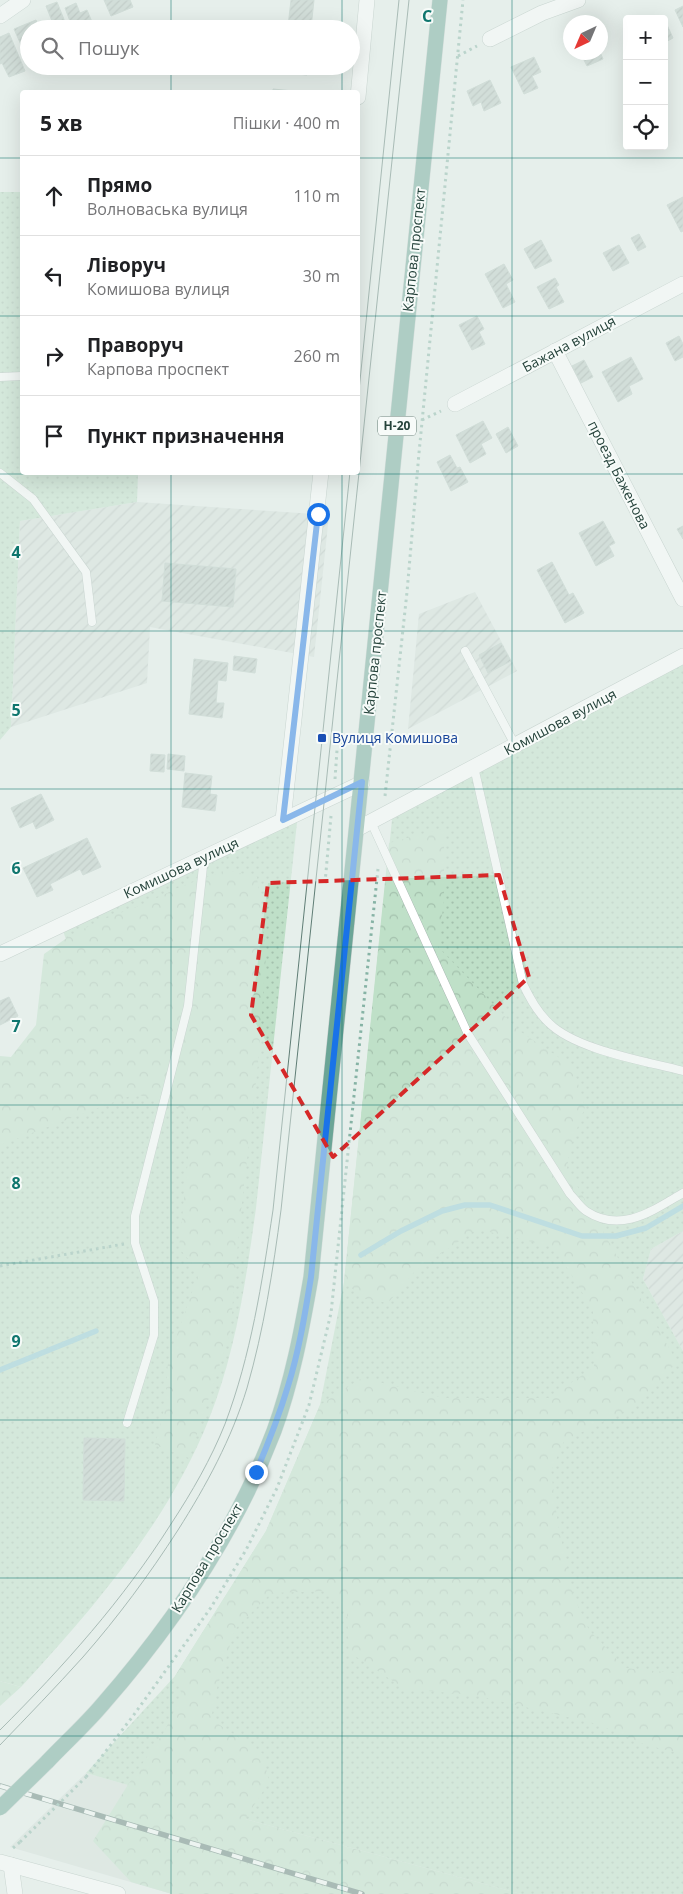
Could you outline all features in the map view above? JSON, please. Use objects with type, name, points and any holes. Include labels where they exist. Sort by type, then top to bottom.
[{"type":"main road","name":"Карпова проспект","points":[[0,1808],[101,1707],[148,1650],[190,1592],[225,1534],[256,1472],[274,1431],[289,1384],[302,1330],[311,1277],[440,0]]},
{"type":"street","points":[[0,16],[23,0]]},
{"type":"street","points":[[359,90],[367,0]]},
{"type":"street","points":[[490,40],[542,13],[578,0]]},
{"type":"street","name":"Бажана вулиця","points":[[455,404],[683,284]]},
{"type":"street","name":"проезд Баженова","points":[[555,351],[683,599]]},
{"type":"street","points":[[283,820],[322,475]]},
{"type":"street","name":"Комишова вулиця","points":[[357,829],[683,656]]},
{"type":"street","name":"Комишова вулиця","points":[[0,954],[362,782]]},
{"type":"street","points":[[6,1863],[15,1894]]},
{"type":"street","points":[[6,1863],[118,1894]]},
{"type":"lane","points":[[0,377],[20,376]]},
{"type":"lane","points":[[0,473],[33,499],[86,572],[92,622]]},
{"type":"lane","points":[[465,651],[515,745]]},
{"type":"lane","points":[[474,767],[523,984],[534,1006],[550,1024],[569,1038],[591,1047],[683,1071]]},
{"type":"lane","points":[[371,822],[468,1034],[570,1194],[585,1210],[592,1214],[606,1220],[628,1221],[649,1213],[683,1193]]},
{"type":"lane","points":[[128,1423],[154,1335],[154,1301],[135,1242],[134,1216],[188,1006],[204,857]]},
{"type":"path","points":[[455,404],[422,421],[463,0]]},
{"type":"path","points":[[458,56],[490,40]]},
{"type":"path","points":[[334,782],[337,750]]},
{"type":"path","points":[[325,884],[332,810]]},
{"type":"path","points":[[0,1266],[135,1242]]},
{"type":"path","points":[[20,1842],[86,1777]]},
{"type":"highlighted area","points":[[499,875],[529,977],[333,1157],[251,1015],[268,883]]},
{"type":"shaded area","points":[[137,502],[329,515],[314,657],[150,627],[147,683],[11,727],[20,521]]},
{"type":"shaded area","points":[[475,592],[517,671],[408,729],[419,614]]},
{"type":"shaded area","points":[[683,1231],[683,1351],[643,1279],[651,1249]]},
{"type":"shaded area","points":[[86,1773],[245,1819],[521,1894],[172,1894],[10,1847]]},
{"type":"green space","points":[[0,192],[20,192],[20,475],[138,475],[137,502],[20,521],[11,727],[0,740]]},
{"type":"green space","points":[[683,656],[683,1231],[651,1249],[643,1279],[683,1351],[683,1894],[521,1894],[245,1819],[86,1773],[175,1676],[266,1531],[320,1405],[344,1282],[393,810]]},
{"type":"green space","points":[[298,813],[256,1208],[239,1315],[218,1393],[209,1419],[173,1492],[127,1561],[76,1626],[21,1687],[0,1681],[0,1111],[109,1064],[61,925]]},
{"type":"green space","points":[[444,828],[444,900],[438,947],[518,1030],[573,1067],[585,1107],[570,1148],[567,1168],[677,1362],[640,1403],[564,1441],[551,1471],[558,1525],[574,1598],[589,1630],[625,1668],[683,1674],[683,1754],[646,1745],[597,1724],[474,1695],[405,1689],[349,1652],[347,1611],[328,1591],[271,1593],[235,1629],[217,1688],[211,1719],[263,1754],[269,1782],[245,1819],[521,1894],[172,1894],[131,1882],[93,1841],[164,1732],[182,1695],[175,1676],[266,1531],[320,1405],[362,1378],[443,1398],[549,1398],[594,1367],[593,1310],[554,1247],[477,1229],[415,1271],[388,1303],[365,1299],[344,1282],[389,843]]},
{"type":"green space","points":[[227,870],[257,877],[266,954],[258,1064],[240,1220],[230,1334],[189,1458],[155,1445],[165,1406],[168,1361],[199,1272],[179,1248],[189,1150],[188,1113],[172,1104],[135,1094],[0,1145],[0,1056],[11,1057],[36,1025],[44,954],[71,935],[104,919],[144,904],[182,886]]},
{"type":"green space","points":[[0,1681],[21,1687],[0,1706]]},
{"type":"building","points":[[104,0],[130,0],[133,7],[111,16]]},
{"type":"building","points":[[291,0],[314,0],[312,20],[289,20]]},
{"type":"building","points":[[57,2],[64,20],[52,20],[46,6]]},
{"type":"building","points":[[76,3],[80,13],[87,10],[91,20],[70,20],[65,8]]},
{"type":"building","points":[[683,6],[683,27],[675,10]]},
{"type":"building","points":[[20,27],[20,43],[14,29]]},
{"type":"building","points":[[668,27],[673,38],[668,41]]},
{"type":"building","points":[[9,33],[20,59],[20,73],[9,77],[2,63],[0,64],[0,37]]},
{"type":"building","points":[[534,57],[541,72],[532,76],[538,88],[524,94],[511,67]]},
{"type":"building","points":[[584,60],[601,60],[587,66]]},
{"type":"building","points":[[490,80],[501,103],[484,111],[481,102],[473,106],[467,91]]},
{"type":"building","points":[[683,197],[683,231],[681,232],[667,205]]},
{"type":"building","points":[[639,234],[646,247],[638,251],[631,238]]},
{"type":"building","points":[[541,240],[552,261],[535,269],[524,249]]},
{"type":"building","points":[[619,245],[629,263],[613,271],[603,253]]},
{"type":"building","points":[[504,264],[513,280],[506,284],[515,302],[503,308],[485,274]]},
{"type":"building","points":[[555,278],[559,285],[556,287],[564,302],[549,309],[537,287]]},
{"type":"building","points":[[477,316],[484,329],[479,332],[485,344],[472,350],[459,325]]},
{"type":"building","points":[[679,336],[683,344],[683,357],[675,361],[666,343]]},
{"type":"building","points":[[631,357],[643,379],[629,386],[632,394],[618,402],[602,372]]},
{"type":"building","points":[[584,360],[593,377],[581,383],[572,366]]},
{"type":"building","points":[[483,421],[492,438],[481,444],[486,454],[470,463],[456,435]]},
{"type":"building","points":[[508,427],[518,446],[506,453],[496,434]]},
{"type":"building","points":[[450,455],[457,468],[460,467],[468,482],[451,491],[437,462]]},
{"type":"building","points":[[603,521],[615,543],[609,546],[614,556],[596,566],[579,533]]},
{"type":"building","points":[[683,526],[683,539],[677,529]]},
{"type":"building","points":[[552,562],[569,595],[573,593],[584,613],[565,623],[537,570]]},
{"type":"building","points":[[165,563],[236,569],[233,607],[162,601]]},
{"type":"building","points":[[501,643],[511,661],[488,673],[479,655]]},
{"type":"building","points":[[234,656],[257,659],[255,673],[233,670]]},
{"type":"building","points":[[194,659],[228,663],[226,681],[218,680],[216,703],[224,703],[222,718],[189,714]]},
{"type":"building","points":[[151,754],[165,755],[164,772],[150,771]]},
{"type":"building","points":[[168,754],[185,756],[184,771],[167,769]]},
{"type":"building","points":[[185,773],[212,776],[210,794],[217,795],[215,811],[182,807]]},
{"type":"building","points":[[41,794],[54,820],[36,829],[33,822],[20,828],[11,808]]},
{"type":"building","points":[[87,838],[101,867],[83,875],[80,869],[50,884],[53,890],[37,897],[23,868]]},
{"type":"building","points":[[9,997],[18,1016],[0,1025],[0,1001]]},
{"type":"building","points":[[84,1438],[125,1439],[124,1501],[83,1500]]},
{"type":"waterway","points":[[361,1255],[401,1231],[442,1211],[465,1205],[490,1205],[582,1236],[616,1236],[646,1228],[683,1206]]},
{"type":"waterway","points":[[0,1370],[96,1331]]},
{"type":"tram line","points":[[360,380],[399,0]]},
{"type":"tram line","points":[[360,463],[409,0]]},
{"type":"tram line","points":[[0,1730],[92,1632],[152,1552],[186,1500],[214,1450],[225,1424],[242,1372],[260,1292],[273,1210],[350,475]]},
{"type":"tram line","points":[[0,1745],[109,1627],[156,1563],[208,1479],[234,1425],[247,1388],[263,1322],[281,1210],[359,475]]},
{"type":"railway","points":[[0,1786],[362,1894]]},
{"type":"place","name":"Вулиця Комишова","points":[[322,738]]},
{"type":"route","points":[[256,1472],[274,1431],[289,1384],[302,1330],[311,1277],[362,782],[283,820],[318,514]]}]
